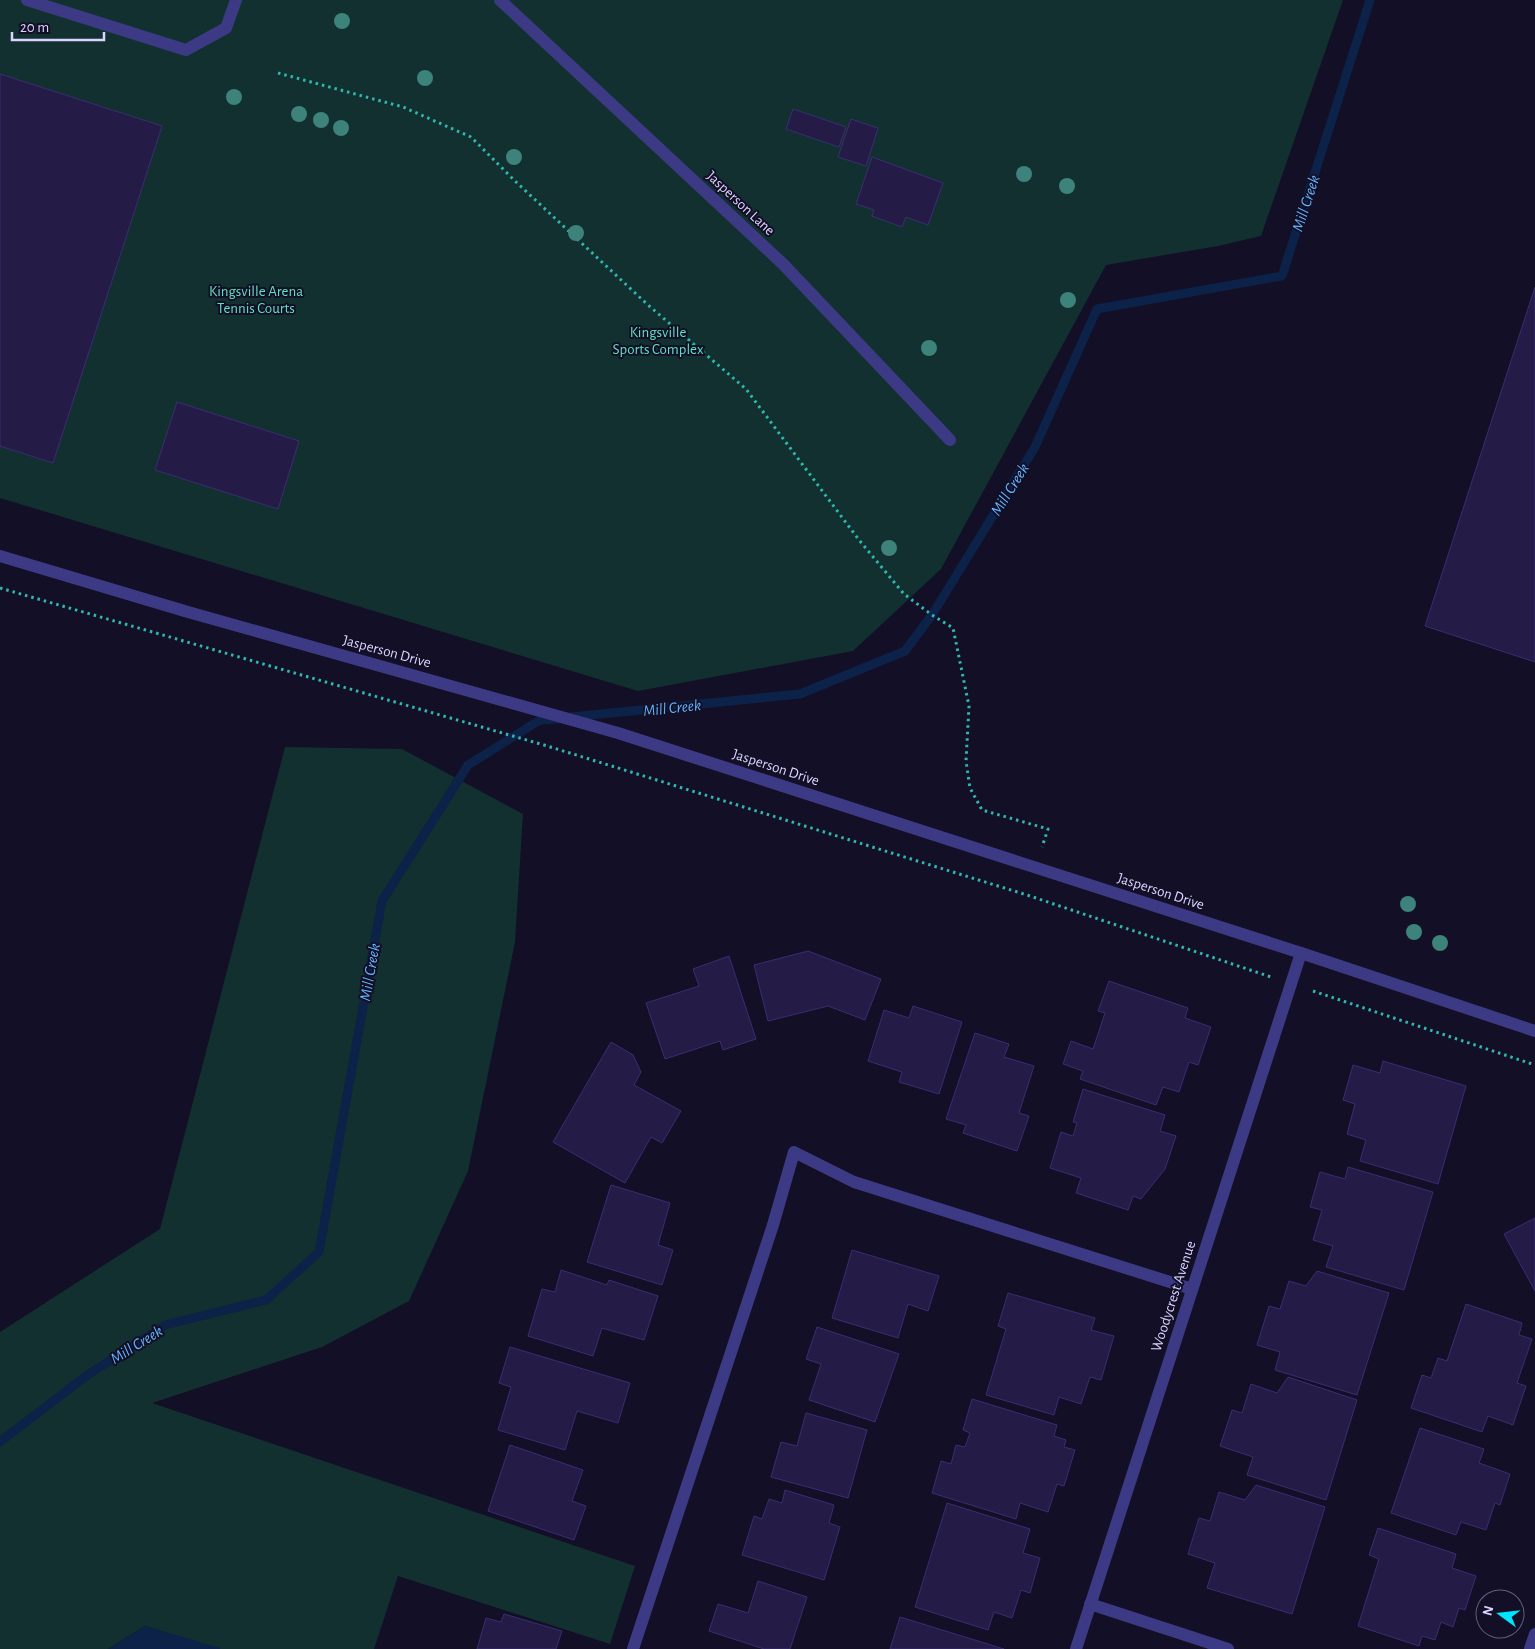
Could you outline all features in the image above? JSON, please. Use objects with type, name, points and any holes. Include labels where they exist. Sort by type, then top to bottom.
[{"type":"street","points":[[27,0],[186,50],[226,28],[236,0]]},
{"type":"street","name":"Jasperson Lane","points":[[500,0],[784,264],[950,440]]},
{"type":"street","name":"Jasperson Drive","points":[[0,556],[188,612],[604,729],[1301,953],[1535,1031]]},
{"type":"street","name":"Woodycrest Avenue","points":[[1076,1649],[1301,953]]},
{"type":"street","points":[[633,1649],[772,1225],[794,1152],[854,1182],[1192,1289]]},
{"type":"street","points":[[1090,1604],[1228,1649]]},
{"type":"street","points":[[1530,1649],[1535,1634]]},
{"type":"path","points":[[278,73],[403,106],[471,137],[515,181],[648,305],[746,389],[859,540],[904,594],[932,615],[954,628],[968,706],[966,760],[970,788],[982,810],[1048,829],[1027,895]]},
{"type":"path","points":[[0,588],[544,745],[1027,895],[1535,1065]]},
{"type":"green space","name":"Kingsville Sports Complex","points":[[0,0],[1343,0],[1261,236],[1218,246],[1106,265],[941,569],[853,651],[638,691],[0,498]]},
{"type":"green space","points":[[285,747],[402,749],[523,814],[515,942],[468,1171],[409,1301],[322,1347],[152,1403],[635,1566],[610,1644],[398,1576],[374,1649],[220,1649],[145,1626],[108,1649],[0,1649],[0,1332],[160,1229]]},
{"type":"water","points":[[145,1626],[220,1648],[220,1649],[108,1649]]},
{"type":"building","points":[[0,74],[162,126],[53,463],[0,446]]},
{"type":"building","points":[[793,109],[846,127],[839,147],[786,129]]},
{"type":"building","points":[[851,119],[878,128],[866,166],[838,157]]},
{"type":"building","points":[[872,157],[943,183],[928,225],[906,217],[902,227],[872,216],[874,210],[856,204]]},
{"type":"building","points":[[1535,287],[1535,662],[1425,626]]},
{"type":"building","points":[[177,402],[299,441],[278,509],[155,470]]},
{"type":"building","points":[[808,951],[881,979],[865,1020],[828,1006],[768,1021],[754,965]]},
{"type":"building","points":[[729,956],[756,1039],[723,1050],[720,1041],[665,1059],[646,1003],[699,986],[693,969]]},
{"type":"building","points":[[1109,981],[1188,1008],[1185,1018],[1211,1027],[1198,1065],[1189,1062],[1179,1092],[1163,1087],[1156,1105],[1080,1079],[1083,1071],[1063,1064],[1071,1041],[1093,1049],[1105,1013],[1098,1011]]},
{"type":"building","points":[[913,1006],[962,1022],[939,1094],[899,1082],[902,1072],[868,1061],[884,1010],[909,1018]]},
{"type":"building","points":[[975,1033],[1009,1044],[1004,1057],[1034,1066],[1019,1113],[1029,1116],[1017,1151],[963,1133],[966,1125],[946,1119]]},
{"type":"building","points":[[611,1042],[633,1055],[641,1072],[634,1085],[681,1111],[662,1143],[651,1137],[625,1183],[553,1142]]},
{"type":"building","points":[[1383,1061],[1466,1086],[1438,1184],[1360,1161],[1366,1140],[1347,1134],[1355,1104],[1343,1100],[1353,1065],[1380,1073]]},
{"type":"building","points":[[1083,1089],[1165,1115],[1160,1131],[1176,1136],[1165,1169],[1141,1199],[1133,1196],[1128,1210],[1076,1193],[1081,1178],[1050,1168],[1061,1132],[1073,1136],[1077,1123],[1073,1122]]},
{"type":"building","points":[[1348,1167],[1433,1192],[1404,1290],[1326,1267],[1333,1246],[1313,1240],[1322,1210],[1310,1207],[1320,1172],[1345,1179]]},
{"type":"building","points":[[611,1185],[670,1203],[658,1245],[673,1250],[662,1285],[587,1262]]},
{"type":"building","points":[[1535,1218],[1535,1291],[1504,1234]]},
{"type":"building","points":[[852,1250],[939,1276],[928,1311],[908,1304],[898,1338],[832,1318]]},
{"type":"building","points":[[561,1270],[607,1285],[609,1280],[658,1296],[644,1340],[602,1328],[593,1356],[528,1336],[542,1289],[555,1292]]},
{"type":"building","points":[[1317,1271],[1389,1293],[1357,1395],[1275,1370],[1280,1352],[1257,1345],[1269,1306],[1280,1309],[1289,1281],[1306,1286]]},
{"type":"building","points":[[1008,1293],[1095,1318],[1091,1330],[1114,1336],[1101,1380],[1090,1377],[1081,1404],[1059,1397],[1054,1415],[986,1395],[1006,1329],[998,1326]]},
{"type":"building","points":[[1466,1304],[1522,1323],[1519,1335],[1532,1339],[1517,1383],[1526,1386],[1513,1425],[1488,1416],[1482,1432],[1411,1408],[1422,1375],[1431,1378],[1438,1358],[1447,1361]]},
{"type":"building","points":[[817,1327],[899,1354],[875,1422],[809,1400],[821,1364],[806,1359]]},
{"type":"building","points":[[510,1347],[630,1383],[618,1423],[577,1411],[565,1450],[498,1430],[511,1387],[499,1383]]},
{"type":"building","points":[[1288,1377],[1357,1400],[1326,1500],[1247,1475],[1253,1457],[1220,1446],[1232,1410],[1242,1413],[1251,1384],[1277,1393]]},
{"type":"building","points":[[972,1399],[1057,1425],[1054,1436],[1066,1440],[1064,1447],[1075,1450],[1064,1486],[1057,1484],[1048,1512],[1020,1503],[1016,1519],[932,1493],[941,1461],[951,1464],[956,1445],[965,1447],[970,1433],[963,1430]]},
{"type":"building","points":[[806,1413],[867,1430],[848,1498],[771,1477],[781,1442],[797,1446]]},
{"type":"building","points":[[1420,1428],[1484,1449],[1479,1463],[1510,1474],[1500,1505],[1495,1503],[1486,1530],[1461,1522],[1456,1535],[1391,1513]]},
{"type":"building","points":[[510,1445],[583,1470],[572,1501],[586,1506],[574,1540],[488,1511]]},
{"type":"building","points":[[1256,1485],[1325,1507],[1292,1614],[1207,1588],[1215,1563],[1188,1554],[1199,1518],[1210,1521],[1219,1492],[1245,1500]]},
{"type":"building","points":[[785,1490],[834,1505],[829,1523],[840,1527],[824,1580],[742,1555],[754,1516],[762,1519],[769,1499],[782,1503]]},
{"type":"building","points":[[947,1503],[1030,1529],[1023,1553],[1040,1558],[1030,1593],[1021,1590],[1012,1618],[994,1612],[988,1630],[915,1607]]},
{"type":"building","points":[[1378,1528],[1456,1554],[1452,1568],[1476,1576],[1465,1610],[1459,1608],[1453,1627],[1441,1622],[1435,1640],[1422,1636],[1419,1646],[1358,1626],[1379,1559],[1369,1555]]},
{"type":"building","points":[[758,1581],[807,1597],[790,1649],[764,1649],[709,1631],[718,1604],[748,1613]]},
{"type":"building","points":[[504,1614],[562,1631],[556,1649],[477,1649],[486,1618],[501,1622]]},
{"type":"building","points":[[900,1617],[1004,1649],[890,1649]]},
{"type":"waterway","name":"Mill Creek","points":[[571,717],[800,694],[905,651],[932,615],[1035,447],[1097,309],[1282,276],[1370,0]]},
{"type":"waterway","name":"Mill Creek","points":[[0,1442],[86,1376],[165,1325],[266,1300],[319,1252],[382,901],[468,765],[540,720],[558,719]]},
{"type":"park label","name":"Kingsville Arena Tennis Courts","points":[[256,300]]}]
